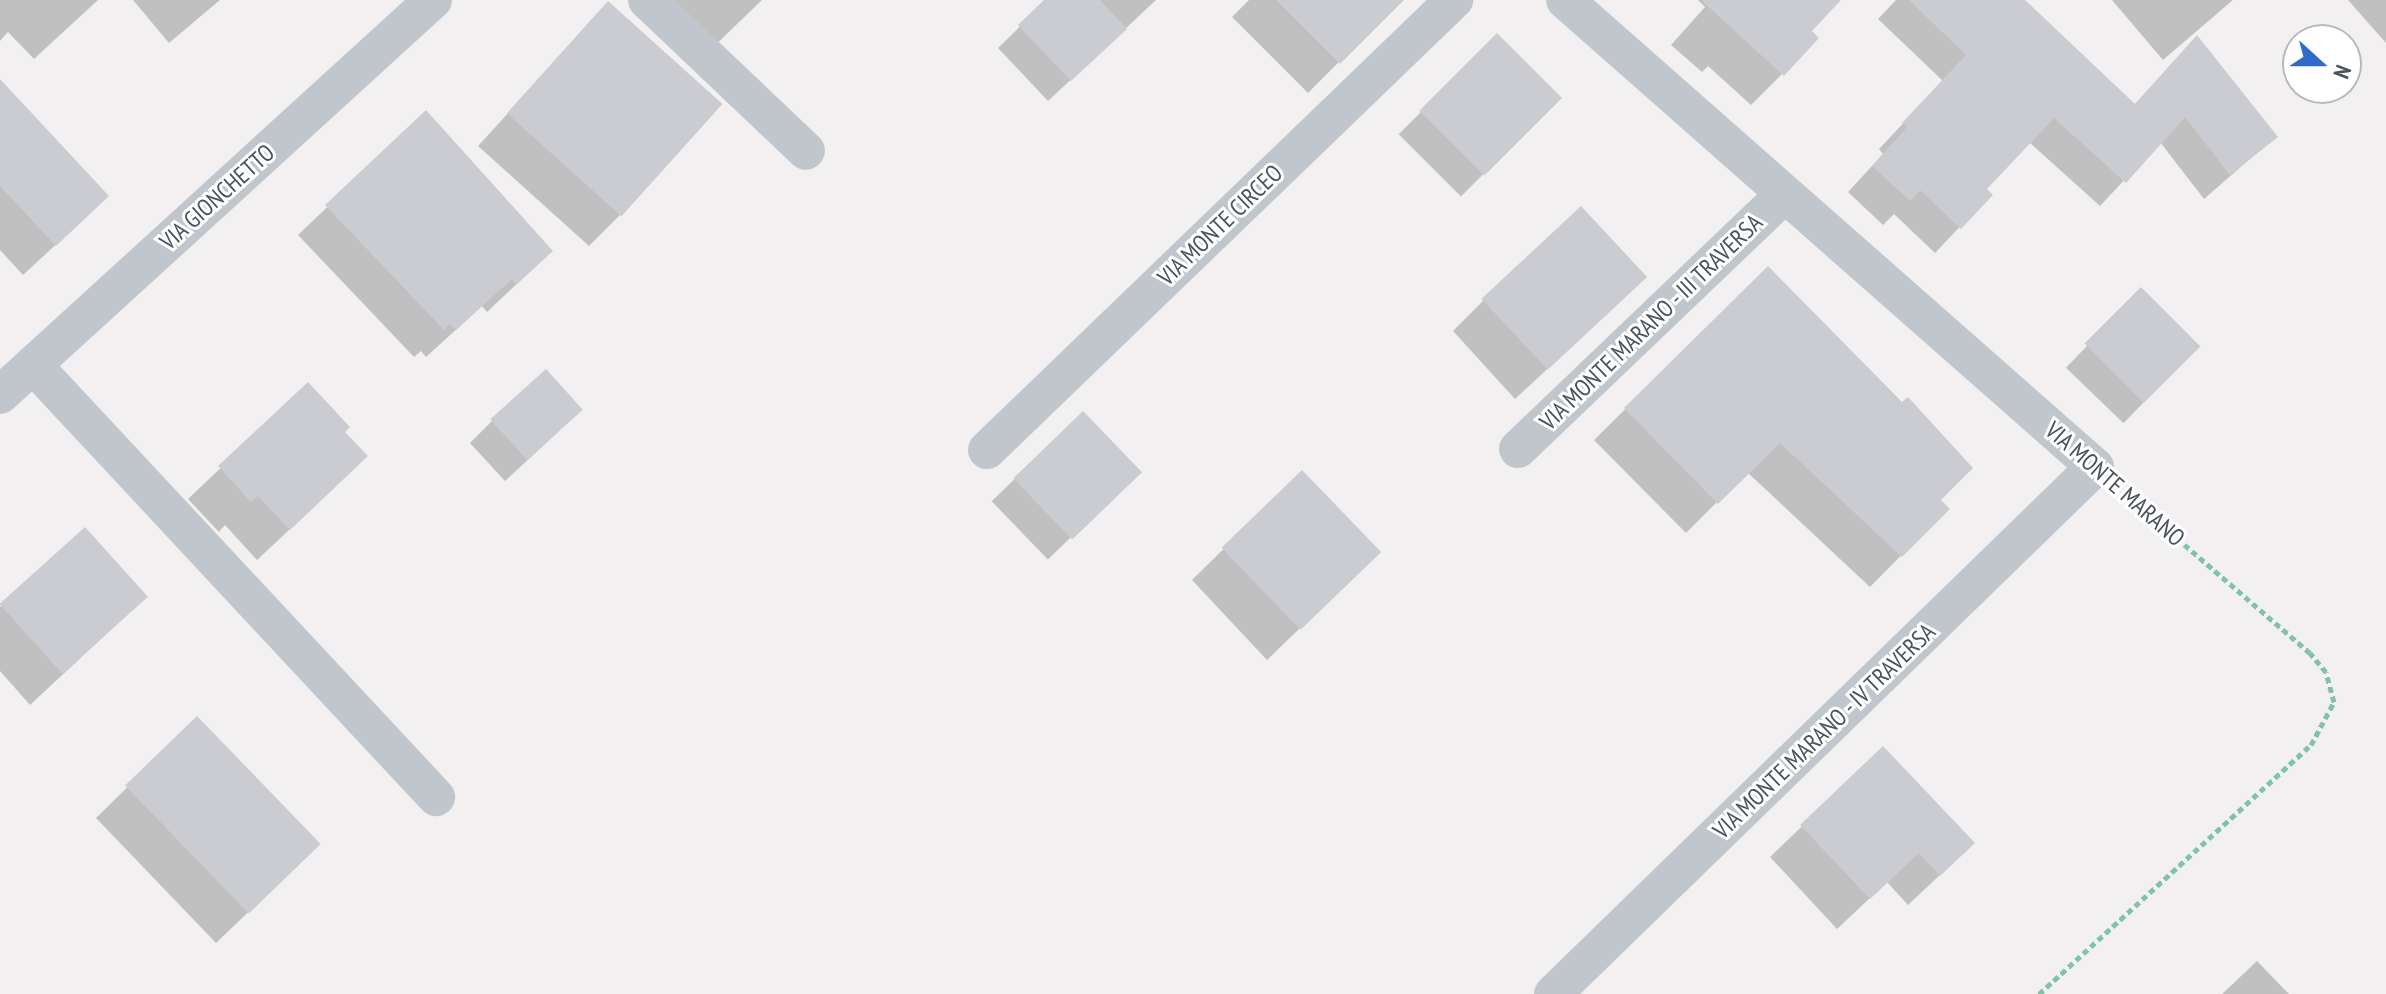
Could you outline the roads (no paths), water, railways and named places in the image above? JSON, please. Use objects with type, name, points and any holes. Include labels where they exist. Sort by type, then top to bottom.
[{"type":"street","name":"VIA GIONCHETTO","points":[[0,395],[433,0]]},
{"type":"street","points":[[647,0],[806,151]]},
{"type":"street","name":"VIA MONTE CIRCEO","points":[[987,450],[1454,0]]},
{"type":"street","name":"VIA MONTE MARANO","points":[[1565,0],[2095,467]]},
{"type":"street","name":"VIA MONTE MARANO - III TRAVERSA","points":[[1518,449],[1785,194]]},
{"type":"street","points":[[33,365],[436,797]]},
{"type":"street","name":"VIA MONTE MARANO - IV TRAVERSA","points":[[1553,994],[2095,467]]}]
